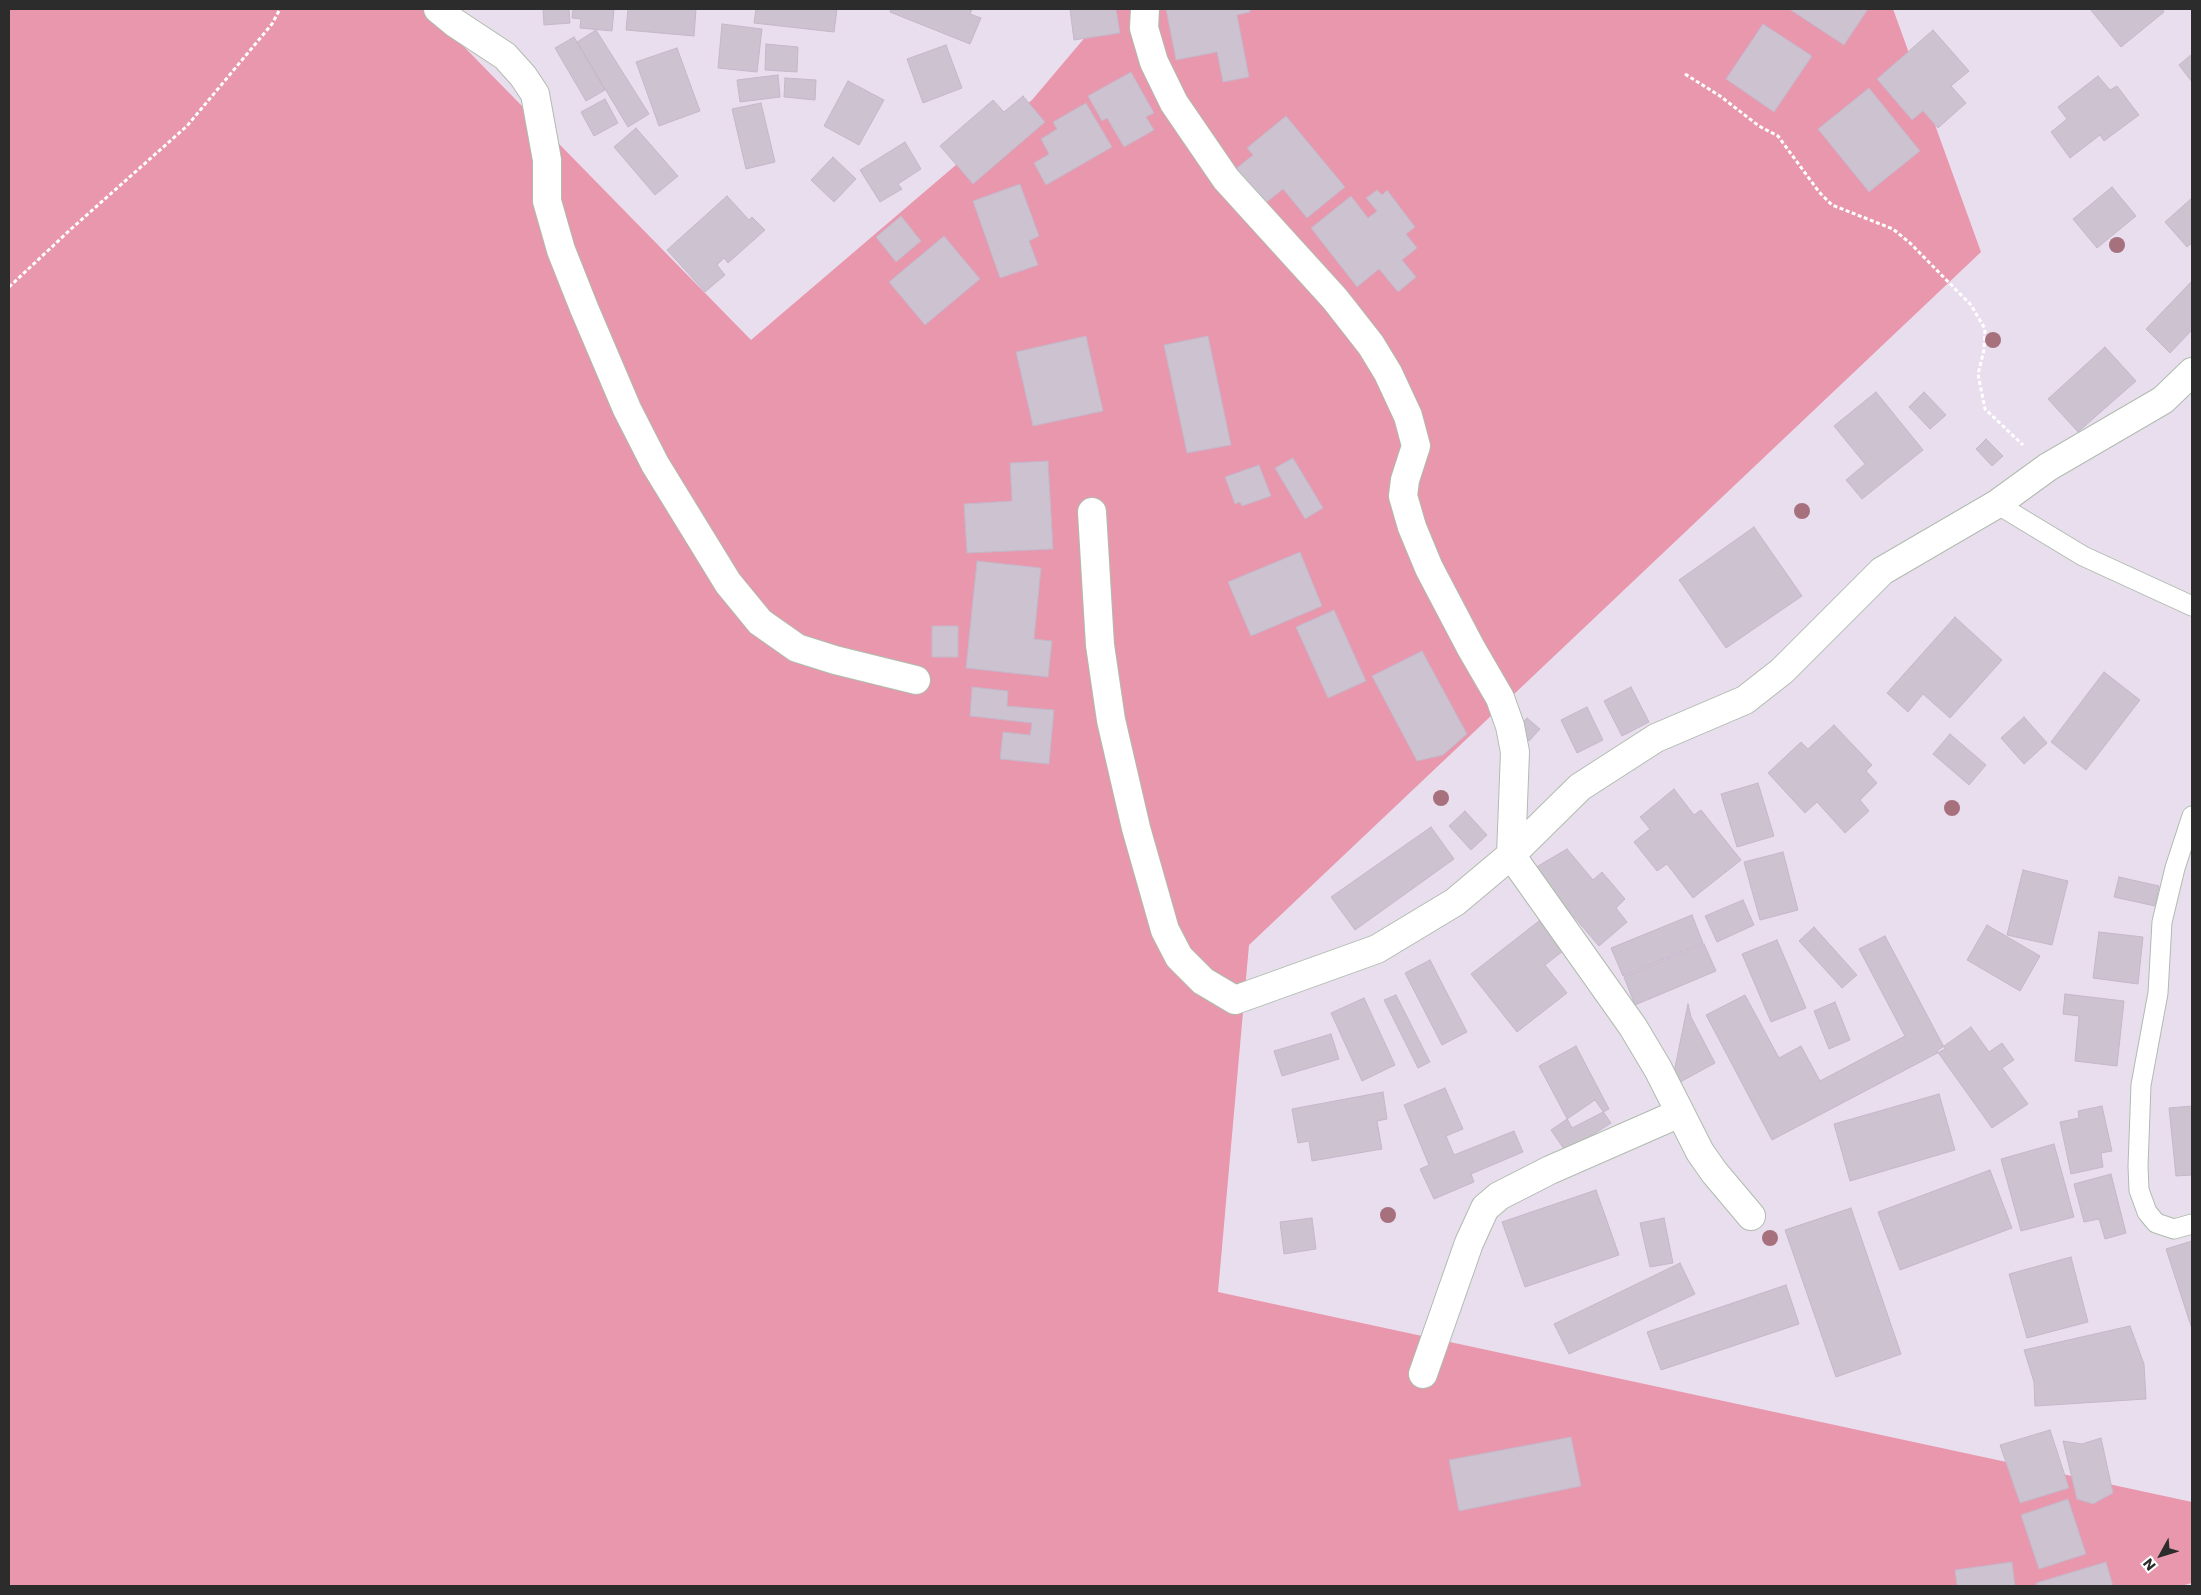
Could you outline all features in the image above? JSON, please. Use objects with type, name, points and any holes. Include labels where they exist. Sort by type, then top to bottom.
[{"type":"street","points":[[438,9],[455,24],[505,56],[523,76],[535,94],[547,160],[547,201],[561,250],[580,300],[627,409],[655,464],[728,583],[760,622],[797,648],[835,660],[916,680]]},
{"type":"street","points":[[1145,9],[1144,28],[1154,62],[1174,103],[1226,179],[1335,299],[1388,372],[1408,416],[1416,446],[1404,488],[1406,510],[1429,568],[1500,698],[1510,726],[1515,752],[1511,855],[1633,1027],[1714,1172],[1751,1216]]},
{"type":"street","points":[[1092,512],[1100,645],[1111,720],[1136,828],[1165,930],[1179,957],[1203,981],[1235,1000],[1377,949],[1455,902],[1511,855],[1580,787],[1656,738],[1745,700],[1782,671],[1882,571],[1997,504],[2048,467],[2163,400],[2192,372]]},
{"type":"street","points":[[1423,1374],[1469,1243],[1485,1208],[1500,1196],[1550,1170],[1680,1114]]},
{"type":"lane","points":[[1997,504],[2083,556],[2192,606]]},
{"type":"lane","points":[[2192,816],[2175,868],[2162,922],[2158,993],[2141,1085],[2138,1166],[2139,1190],[2147,1212],[2156,1223],[2174,1228],[2192,1224]]},
{"type":"path","points":[[9,287],[85,216],[187,126],[272,24],[280,9]]},
{"type":"path","points":[[1685,74],[1720,96],[1759,126],[1778,136],[1819,192],[1832,205],[1894,229],[1971,306],[1985,329],[1984,350],[1978,374],[1985,409],[2048,467]]},
{"type":"shaded area","points":[[9,9],[427,9],[751,340],[1032,100],[1109,9],[1893,9],[1981,252],[1249,945],[1218,1292],[2192,1502],[2192,1583],[2181,1586],[9,1586]]},
{"type":"building","points":[[543,9],[569,9],[570,23],[544,25]]},
{"type":"building","points":[[573,9],[614,9],[612,31],[580,28],[581,19],[572,18]]},
{"type":"building","points":[[628,9],[696,9],[694,36],[626,30]]},
{"type":"building","points":[[756,9],[837,9],[834,32],[754,23]]},
{"type":"building","points":[[891,9],[972,9],[970,14],[981,18],[970,44],[890,12]]},
{"type":"building","points":[[1070,9],[1116,9],[1120,33],[1074,40]]},
{"type":"building","points":[[1166,9],[1250,9],[1250,12],[1237,15],[1249,77],[1223,82],[1217,52],[1176,60]]},
{"type":"building","points":[[1789,9],[1868,9],[1844,45]]},
{"type":"building","points":[[2090,9],[2162,9],[2164,12],[2121,47]]},
{"type":"building","points":[[722,24],[762,29],[757,72],[718,68]]},
{"type":"building","points":[[1763,24],[1812,56],[1774,112],[1726,79]]},
{"type":"building","points":[[596,30],[649,114],[628,127],[577,42]]},
{"type":"building","points":[[1933,30],[1969,71],[1951,86],[1966,103],[1938,128],[1923,111],[1912,120],[1877,79]]},
{"type":"building","points":[[574,37],[605,90],[586,101],[555,48]]},
{"type":"building","points":[[766,44],[798,47],[797,72],[765,70]]},
{"type":"building","points":[[946,45],[962,88],[923,103],[907,59]]},
{"type":"building","points":[[677,48],[700,111],[659,126],[636,62]]},
{"type":"building","points":[[2192,54],[2192,82],[2179,65]]},
{"type":"building","points":[[1131,72],[1154,113],[1146,117],[1154,130],[1124,147],[1107,118],[1102,121],[1088,96]]},
{"type":"building","points":[[778,75],[780,97],[740,102],[737,80]]},
{"type":"building","points":[[2098,76],[2110,90],[2117,86],[2139,115],[2104,141],[2100,135],[2070,158],[2051,132],[2067,119],[2058,107]]},
{"type":"building","points":[[785,78],[816,80],[815,100],[784,97]]},
{"type":"building","points":[[848,81],[884,100],[859,145],[824,126]]},
{"type":"building","points":[[1869,88],[1920,151],[1869,192],[1818,129]]},
{"type":"building","points":[[1023,96],[1045,122],[973,184],[940,146],[993,100],[1004,112]]},
{"type":"building","points":[[605,99],[618,123],[594,136],[581,112]]},
{"type":"building","points":[[761,103],[775,162],[746,169],[732,109]]},
{"type":"building","points":[[1086,103],[1112,147],[1046,185],[1034,163],[1049,154],[1041,139],[1057,129],[1053,122]]},
{"type":"building","points":[[1286,116],[1345,187],[1307,218],[1283,189],[1262,206],[1233,171],[1253,155],[1247,148]]},
{"type":"building","points":[[636,128],[678,176],[655,195],[614,147]]},
{"type":"building","points":[[905,142],[921,169],[898,184],[902,189],[880,202],[860,170]]},
{"type":"building","points":[[833,157],[856,179],[834,202],[811,180]]},
{"type":"building","points":[[1020,184],[1039,236],[1029,241],[1038,265],[1000,278],[973,201]]},
{"type":"building","points":[[2112,187],[2136,216],[2097,248],[2073,219]]},
{"type":"building","points":[[1377,190],[1382,195],[1387,190],[1415,227],[1406,234],[1417,248],[1402,260],[1416,277],[1398,292],[1379,269],[1357,287],[1311,228],[1351,196],[1368,218],[1377,211],[1366,198]]},
{"type":"building","points":[[727,196],[749,220],[752,217],[765,230],[728,263],[724,258],[717,265],[725,275],[705,292],[667,250]]},
{"type":"building","points":[[2192,198],[2192,243],[2187,247],[2165,222]]},
{"type":"building","points":[[901,216],[921,241],[896,262],[876,237]]},
{"type":"building","points":[[944,236],[980,279],[925,325],[889,282]]},
{"type":"building","points":[[2192,281],[2192,330],[2170,353],[2146,329]]},
{"type":"building","points":[[1086,336],[1103,411],[1033,426],[1016,352]]},
{"type":"building","points":[[1208,336],[1231,445],[1187,453],[1164,345]]},
{"type":"building","points":[[2105,347],[2136,381],[2078,432],[2048,399]]},
{"type":"building","points":[[1876,392],[1923,450],[1862,499],[1846,480],[1865,464],[1834,426]]},
{"type":"building","points":[[1924,392],[1946,415],[1930,429],[1909,407]]},
{"type":"building","points":[[1986,439],[2003,456],[1992,466],[1976,449]]},
{"type":"building","points":[[1293,458],[1323,508],[1305,519],[1275,468]]},
{"type":"building","points":[[1048,461],[1053,549],[967,553],[964,504],[1012,501],[1010,463]]},
{"type":"building","points":[[1259,465],[1271,496],[1242,506],[1240,502],[1235,504],[1225,477]]},
{"type":"building","points":[[1754,527],[1802,596],[1726,648],[1679,580]]},
{"type":"building","points":[[1300,552],[1322,606],[1251,636],[1228,582]]},
{"type":"building","points":[[977,561],[1041,568],[1034,639],[1052,641],[1048,677],[966,668]]},
{"type":"building","points":[[1334,610],[1366,681],[1328,698],[1296,627]]},
{"type":"building","points":[[1955,617],[2002,660],[1950,718],[1923,694],[1908,712],[1887,693]]},
{"type":"building","points":[[932,626],[958,626],[958,657],[932,657]]},
{"type":"building","points":[[1422,651],[1467,734],[1443,755],[1417,761],[1372,676]]},
{"type":"building","points":[[2104,672],[2140,700],[2086,770],[2051,742]]},
{"type":"building","points":[[972,687],[1008,691],[1007,706],[1054,710],[1049,764],[1000,759],[1003,732],[1030,735],[1032,723],[970,716]]},
{"type":"building","points":[[1631,687],[1649,722],[1622,736],[1604,701]]},
{"type":"building","points":[[1587,707],[1603,740],[1577,753],[1561,720]]},
{"type":"building","points":[[2024,717],[2047,743],[2024,764],[2001,738]]},
{"type":"building","points":[[1527,718],[1540,729],[1529,741],[1516,730]]},
{"type":"building","points":[[1834,725],[1872,765],[1866,771],[1877,783],[1860,800],[1869,811],[1845,833],[1817,802],[1805,813],[1768,773],[1801,742],[1808,749]]},
{"type":"building","points":[[1950,734],[1986,765],[1969,785],[1933,754]]},
{"type":"building","points":[[1758,783],[1774,836],[1737,847],[1721,794]]},
{"type":"building","points":[[1674,789],[1694,815],[1701,810],[1741,860],[1693,898],[1667,864],[1657,871],[1634,842],[1650,829],[1640,817]]},
{"type":"building","points":[[1465,811],[1487,835],[1471,850],[1449,826]]},
{"type":"building","points":[[1431,827],[1454,859],[1355,930],[1331,897]]},
{"type":"building","points":[[1567,849],[1593,880],[1602,872],[1625,899],[1616,908],[1627,922],[1599,946],[1533,869]]},
{"type":"building","points":[[1783,852],[1798,910],[1760,920],[1744,862]]},
{"type":"building","points":[[2023,870],[2068,881],[2052,945],[2007,935]]},
{"type":"building","points":[[2119,877],[2159,886],[2155,906],[2114,897]]},
{"type":"building","points":[[1743,900],[1754,925],[1717,942],[1705,916]]},
{"type":"building","points":[[1692,915],[1703,943],[1623,976],[1611,948]]},
{"type":"building","points":[[1539,921],[1563,951],[1545,965],[1567,993],[1517,1032],[1471,974]]},
{"type":"building","points":[[1987,925],[2040,956],[2020,991],[1967,960]]},
{"type":"building","points":[[1814,927],[1857,975],[1842,988],[1799,941]]},
{"type":"building","points":[[2099,932],[2143,937],[2138,984],[2093,978]]},
{"type":"building","points":[[1885,936],[1945,1049],[1772,1140],[1706,1015],[1745,995],[1779,1058],[1801,1046],[1820,1081],[1905,1036],[1859,949]]},
{"type":"building","points":[[1777,940],[1806,1008],[1771,1022],[1742,954]]},
{"type":"building","points":[[1704,944],[1716,971],[1635,1005],[1624,977]]},
{"type":"building","points":[[1430,960],[1467,1032],[1442,1045],[1405,973]]},
{"type":"building","points":[[2065,994],[2124,1001],[2117,1066],[2075,1061],[2079,1016],[2063,1014]]},
{"type":"building","points":[[1396,995],[1430,1062],[1418,1068],[1384,1000]]},
{"type":"building","points":[[1364,998],[1395,1065],[1362,1081],[1331,1013]]},
{"type":"building","points":[[1835,1002],[1850,1040],[1829,1049],[1814,1011]]},
{"type":"building","points":[[1688,1004],[1691,1017],[1715,1063],[1671,1087]]},
{"type":"building","points":[[1971,1027],[1989,1052],[2002,1043],[2014,1060],[2002,1068],[2028,1104],[1992,1128],[1937,1051]]},
{"type":"building","points":[[1331,1034],[1339,1059],[1282,1076],[1274,1051]]},
{"type":"building","points":[[1576,1046],[1609,1109],[1572,1128],[1539,1066]]},
{"type":"building","points":[[1445,1088],[1463,1129],[1446,1136],[1454,1155],[1514,1131],[1523,1152],[1471,1174],[1474,1182],[1434,1199],[1420,1169],[1429,1165],[1404,1105]]},
{"type":"building","points":[[1383,1092],[1387,1119],[1377,1121],[1382,1149],[1312,1161],[1309,1141],[1298,1143],[1292,1109]]},
{"type":"building","points":[[1939,1094],[1955,1150],[1850,1181],[1834,1124]]},
{"type":"building","points":[[1595,1100],[1611,1123],[1566,1152],[1551,1130]]},
{"type":"building","points":[[2102,1106],[2112,1151],[2101,1153],[2103,1167],[2071,1174],[2060,1122],[2079,1118],[2078,1111]]},
{"type":"building","points":[[2192,1106],[2192,1175],[2176,1176],[2169,1108]]},
{"type":"building","points":[[2054,1144],[2074,1217],[2021,1231],[2001,1159]]},
{"type":"building","points":[[1990,1170],[2012,1228],[1900,1270],[1878,1212]]},
{"type":"building","points":[[2111,1174],[2126,1233],[2105,1239],[2099,1219],[2084,1222],[2074,1184]]},
{"type":"building","points":[[1596,1190],[1619,1255],[1525,1287],[1502,1222]]},
{"type":"building","points":[[1851,1208],[1901,1354],[1836,1377],[1785,1230]]},
{"type":"building","points":[[1312,1218],[1316,1249],[1284,1254],[1280,1222]]},
{"type":"building","points":[[1664,1218],[1673,1263],[1650,1267],[1640,1223]]},
{"type":"building","points":[[2192,1241],[2192,1329],[2166,1249]]},
{"type":"building","points":[[2071,1257],[2088,1322],[2027,1338],[2009,1274]]},
{"type":"building","points":[[1680,1263],[1695,1294],[1569,1354],[1554,1324]]},
{"type":"building","points":[[1786,1285],[1799,1324],[1661,1370],[1647,1332]]},
{"type":"building","points":[[2130,1326],[2144,1364],[2146,1399],[2035,1406],[2034,1382],[2024,1350]]},
{"type":"building","points":[[2050,1430],[2069,1488],[2020,1503],[2000,1445]]},
{"type":"building","points":[[1571,1437],[1581,1486],[1459,1511],[1449,1460]]},
{"type":"building","points":[[2101,1438],[2113,1493],[2093,1504],[2077,1499],[2063,1441],[2082,1444]]},
{"type":"building","points":[[2068,1499],[2086,1554],[2039,1569],[2021,1515]]},
{"type":"building","points":[[2012,1562],[2015,1586],[1957,1586],[1955,1570]]},
{"type":"building","points":[[2106,1562],[2113,1586],[2037,1586],[2036,1583]]}]
